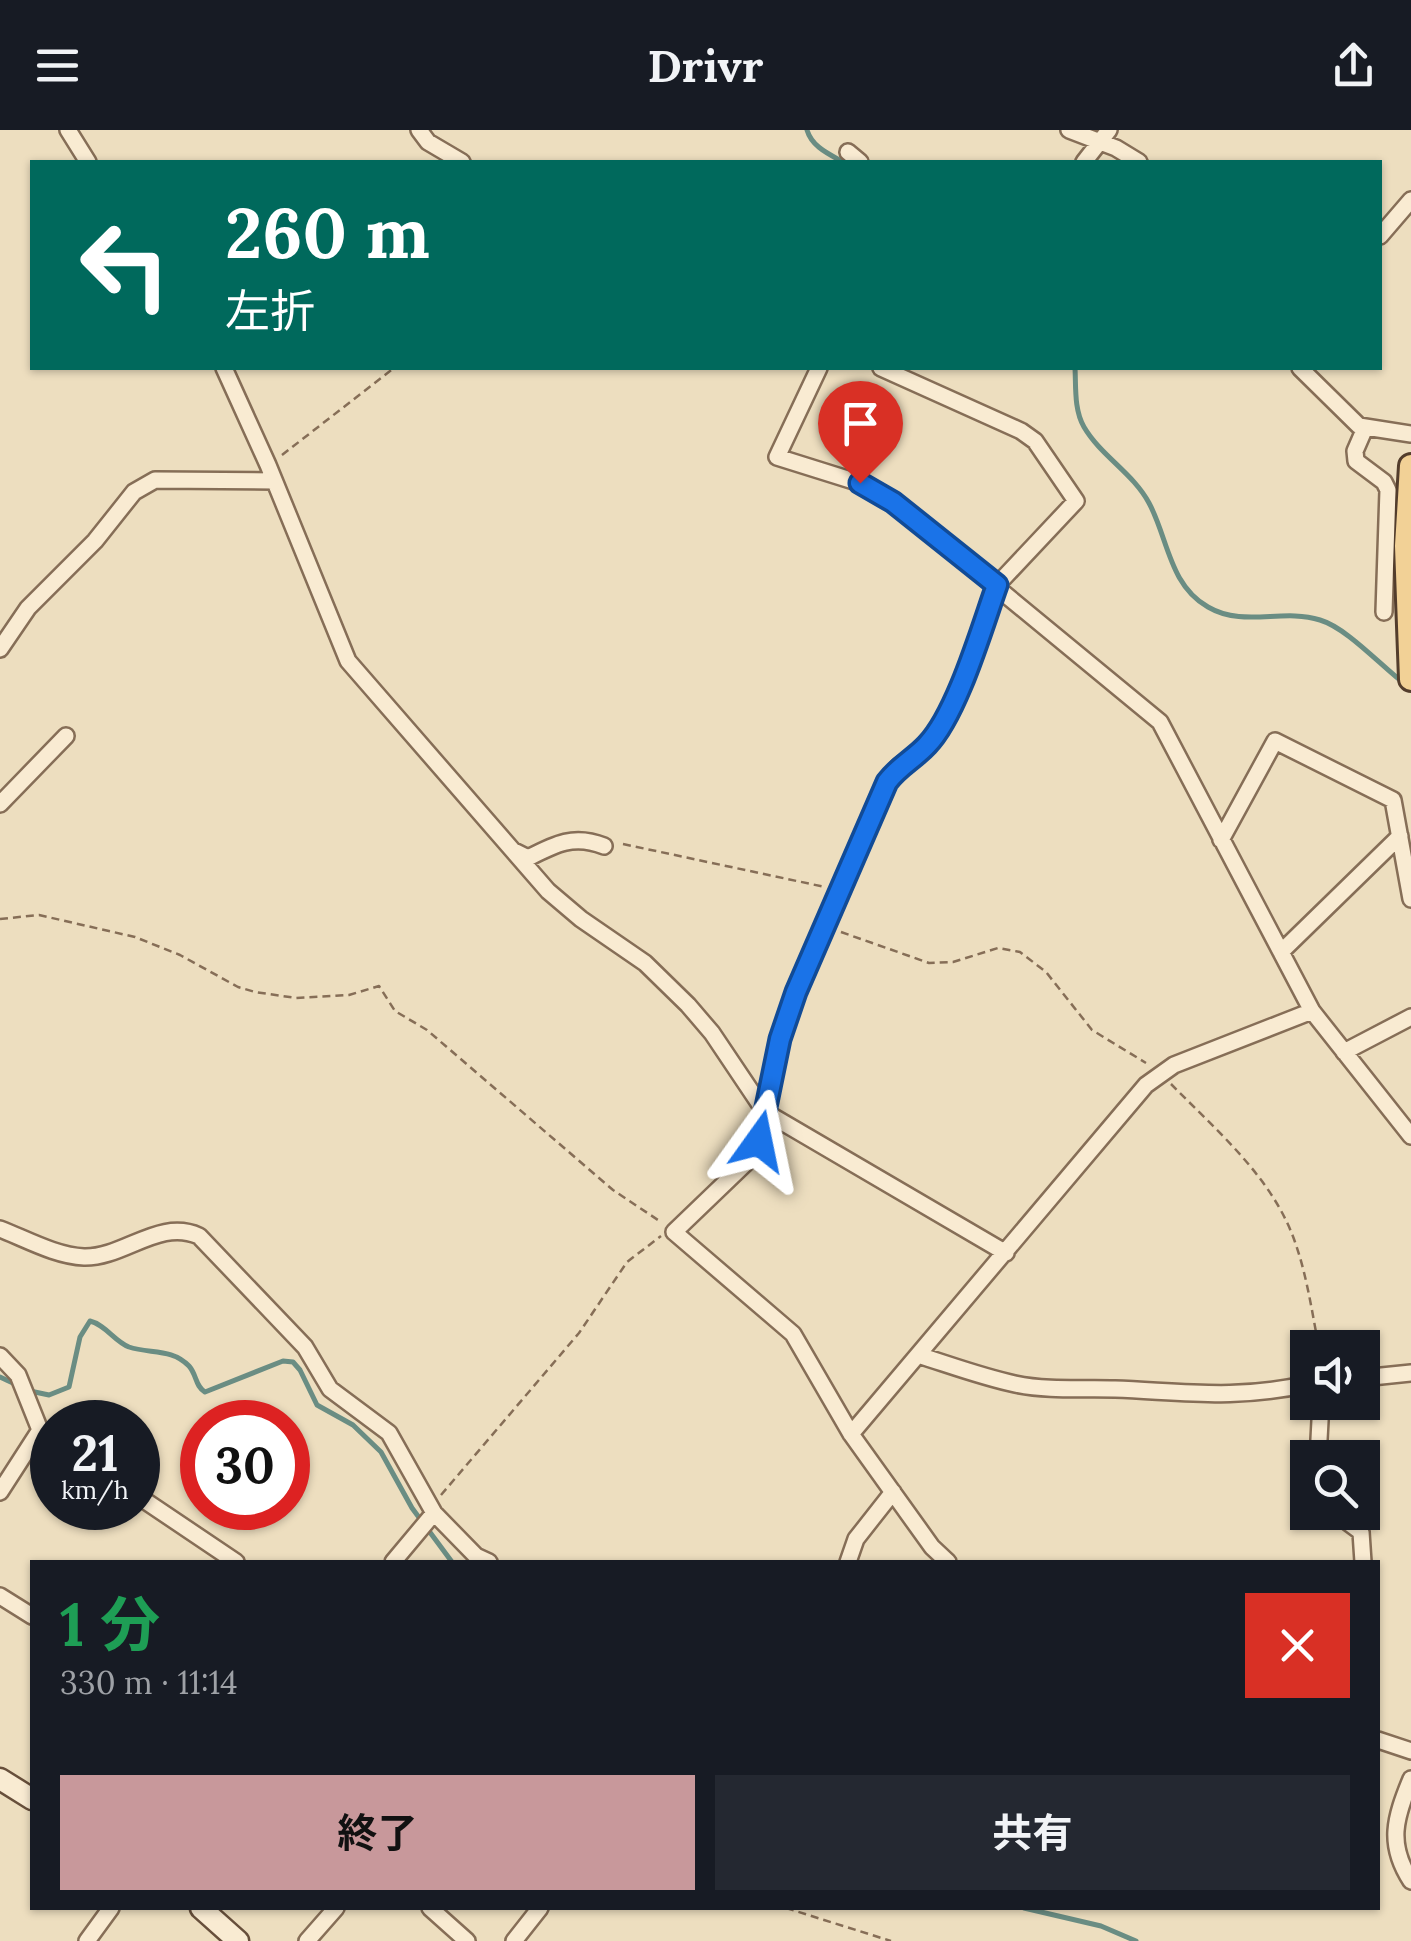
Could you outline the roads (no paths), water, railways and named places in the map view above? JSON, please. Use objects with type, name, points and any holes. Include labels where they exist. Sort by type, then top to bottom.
[{"type":"main road","points":[[1411,466],[1406,546],[1411,678]]},
{"type":"street","points":[[68,130],[87,160]]},
{"type":"street","points":[[420,130],[428,142],[459,160]]},
{"type":"street","points":[[1069,130],[1105,136],[1136,160]]},
{"type":"street","points":[[1086,160],[1105,136]]},
{"type":"street","points":[[1382,234],[1411,200]]},
{"type":"street","points":[[225,370],[348,661],[516,852],[563,905],[644,963],[688,1004],[765,1112],[1006,1253]]},
{"type":"street","points":[[818,370],[777,457],[860,483],[893,502],[1160,722],[1312,1011],[1411,1136]]},
{"type":"street","points":[[885,370],[1021,431],[1035,441],[1076,500],[997,585],[966,675],[941,724],[928,744],[898,767],[887,782],[780,1039],[759,1141],[750,1158],[674,1232],[793,1334],[851,1434],[932,1547],[946,1560]]},
{"type":"street","points":[[1302,370],[1349,418],[1365,428],[1411,434]]},
{"type":"street","points":[[1365,428],[1355,451],[1356,462],[1384,482],[1388,490],[1384,612]]},
{"type":"street","points":[[0,648],[28,608],[96,541],[134,492],[155,480],[271,473]]},
{"type":"street","points":[[0,804],[66,736]]},
{"type":"street","points":[[1221,840],[1274,741],[1394,800],[1411,900]]},
{"type":"street","points":[[1280,952],[1400,836]]},
{"type":"street","points":[[516,852],[528,858],[570,839],[586,839],[604,846]]},
{"type":"street","points":[[851,1434],[1160,1073],[1312,1011]]},
{"type":"street","points":[[1344,1052],[1411,1017]]},
{"type":"street","points":[[0,1228],[63,1253],[85,1257],[111,1253],[168,1230],[199,1236],[304,1347],[330,1389],[389,1433],[432,1511],[476,1556],[485,1560]]},
{"type":"street","points":[[0,1356],[18,1375],[30,1400]]},
{"type":"street","points":[[918,1356],[1014,1384],[1046,1388],[1189,1396],[1263,1394],[1290,1388]]},
{"type":"street","points":[[1380,1376],[1411,1373]]},
{"type":"street","points":[[0,1492],[30,1454]]},
{"type":"street","points":[[849,1560],[856,1540],[892,1492]]},
{"type":"street","points":[[160,1511],[233,1560]]},
{"type":"street","points":[[395,1560],[432,1511]]},
{"type":"street","points":[[1357,1530],[1364,1560]]},
{"type":"street","points":[[0,1596],[30,1615]]},
{"type":"street","points":[[1380,1741],[1411,1751]]},
{"type":"street","points":[[1411,1779],[1396,1816],[1394,1847],[1411,1880]]},
{"type":"street","points":[[3,1785],[30,1798]]},
{"type":"street","points":[[1380,1844],[1394,1847]]},
{"type":"street","points":[[87,1941],[110,1910]]},
{"type":"street","points":[[203,1910],[238,1941]]},
{"type":"street","points":[[307,1941],[334,1910]]},
{"type":"street","points":[[432,1910],[468,1941]]},
{"type":"street","points":[[514,1941],[538,1910]]},
{"type":"waterway","points":[[807,130],[817,145],[839,160]]},
{"type":"waterway","points":[[1075,370],[1077,406],[1084,427],[1142,492],[1177,574],[1195,598],[1235,616],[1306,617],[1330,624],[1405,684]]},
{"type":"waterway","points":[[30,1391],[49,1395],[69,1387],[80,1337],[90,1321],[129,1347],[182,1360],[205,1392],[283,1361],[293,1362],[317,1405],[353,1425],[381,1452],[412,1508],[451,1560]]},
{"type":"waterway","points":[[0,1377],[15,1384]]},
{"type":"waterway","points":[[1033,1910],[1101,1926],[1136,1941]]}]
